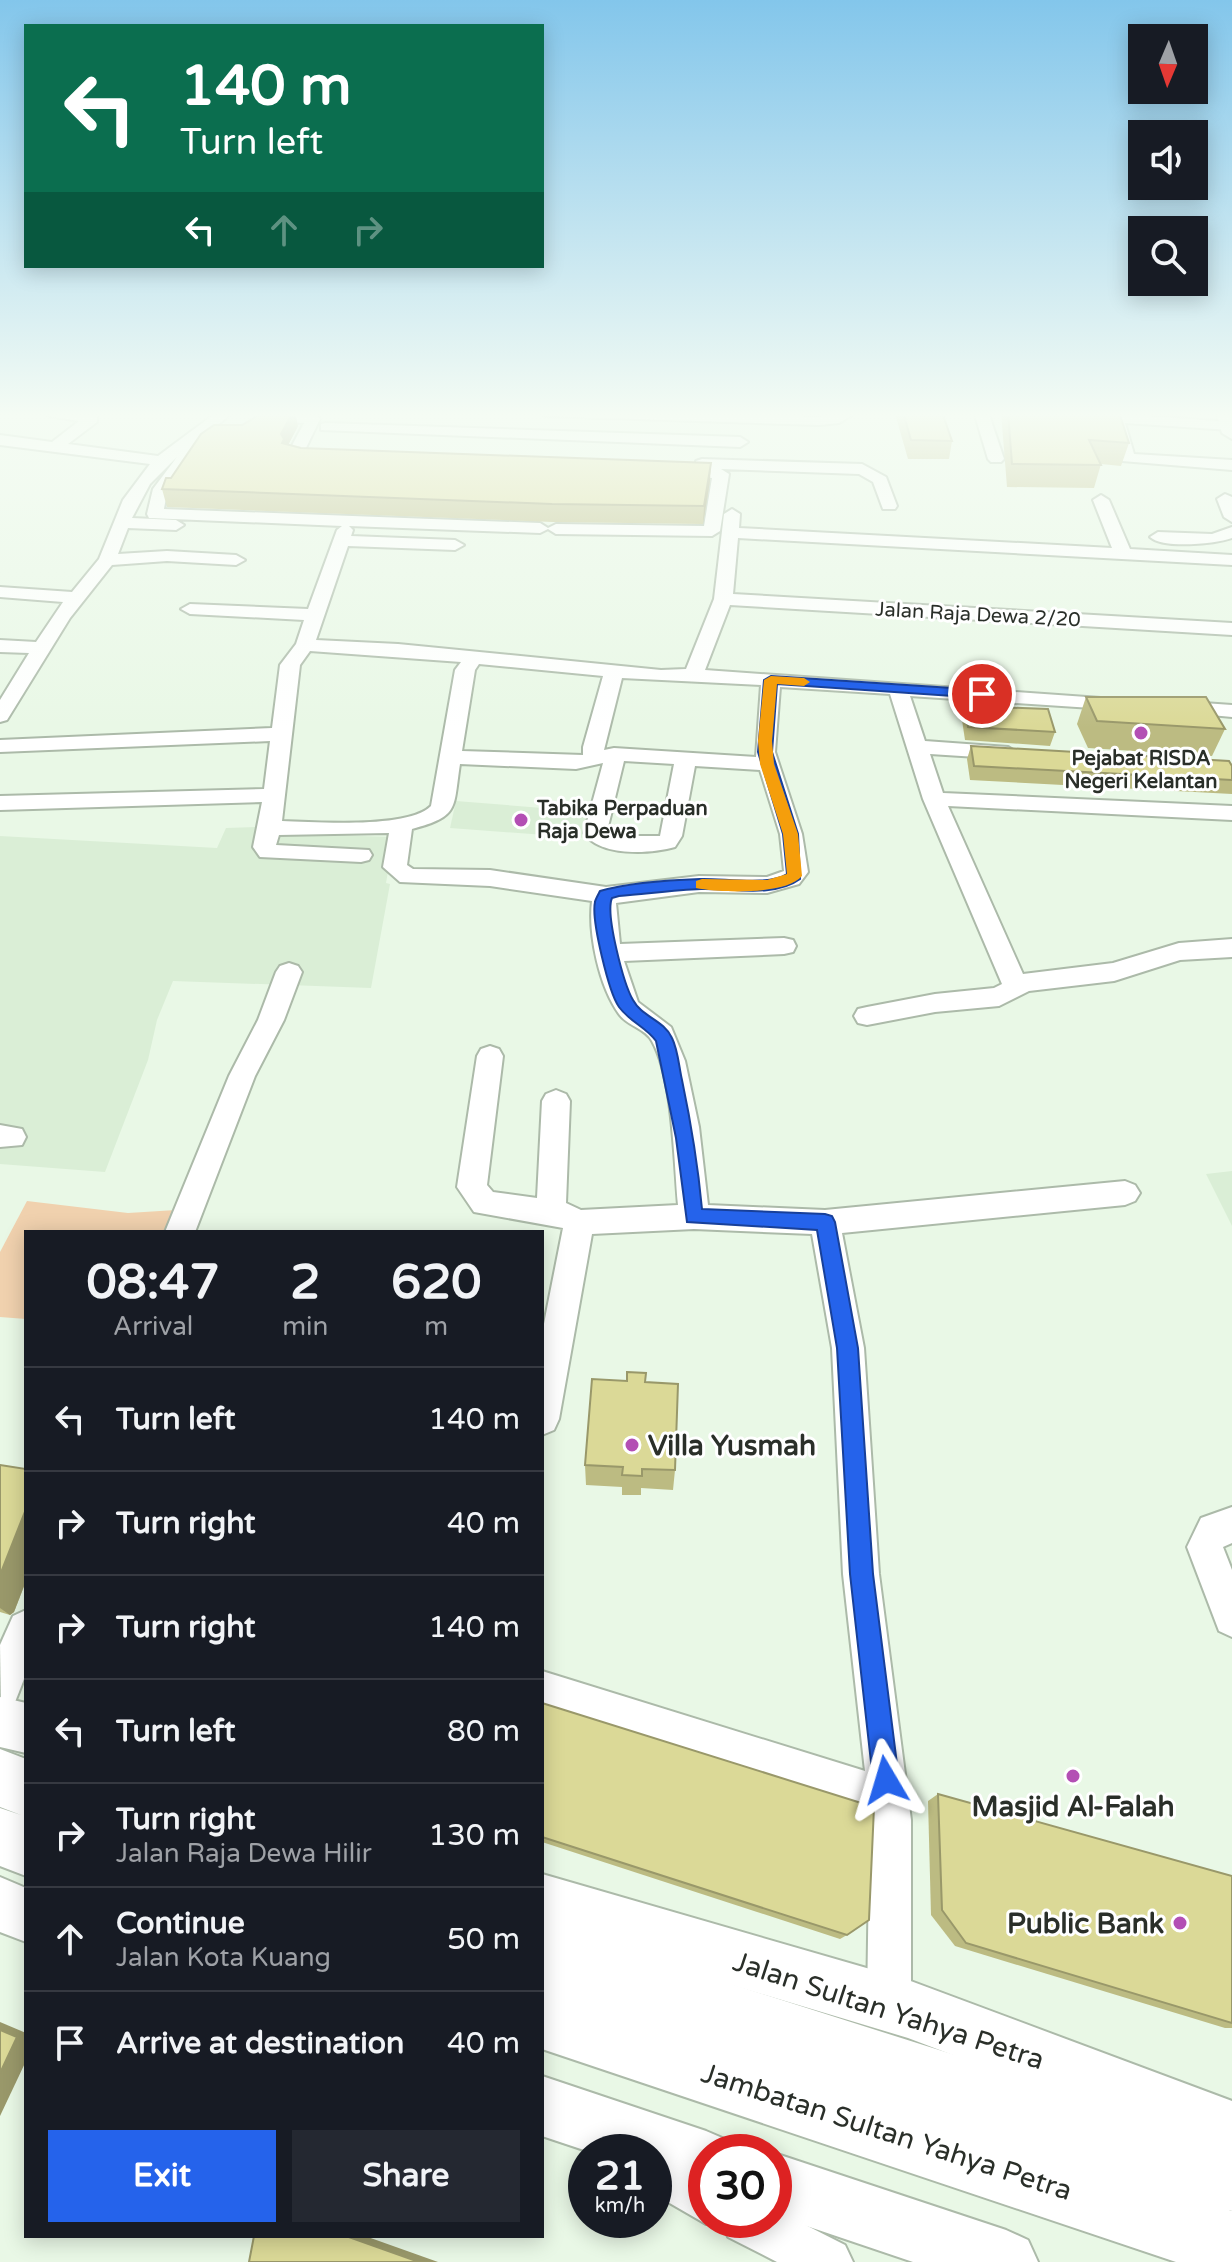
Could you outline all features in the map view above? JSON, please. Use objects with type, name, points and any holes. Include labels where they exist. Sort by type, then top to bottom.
[{"type":"highway","points":[[12,1798],[24,1839]]},
{"type":"highway","points":[[544,1956],[1232,2176]]},
{"type":"highway","name":"Jambatan Sultan Yahya Petra","points":[[544,2018],[1232,2246]]},
{"type":"main road","name":"Jalan Sultan Yahya Petra","points":[[544,1902],[889,2003],[1232,2131]]},
{"type":"main road","points":[[0,1904],[24,1914]]},
{"type":"main road","points":[[1079,2074],[1232,2176]]},
{"type":"main road","points":[[563,2113],[688,2155]]},
{"type":"main road","points":[[792,2190],[1006,2262]]},
{"type":"street","points":[[0,716],[10,683],[42,648],[107,560],[124,518]]},
{"type":"street","points":[[237,518],[547,531],[726,544],[1123,554],[1232,560]]},
{"type":"street","points":[[343,536],[712,531],[714,518]]},
{"type":"street","points":[[693,675],[723,599],[730,518]]},
{"type":"street","points":[[1115,518],[1129,536]]},
{"type":"street","points":[[121,523],[455,545]]},
{"type":"street","points":[[547,531],[684,549]]},
{"type":"street","points":[[1129,536],[1214,539],[1232,532]]},
{"type":"street","points":[[343,536],[305,645],[290,665],[270,828],[264,847],[268,852],[361,855]]},
{"type":"street","points":[[1123,554],[1129,536]]},
{"type":"street","points":[[107,560],[167,556],[236,560]]},
{"type":"street","points":[[0,592],[76,598]]},
{"type":"street","name":"Jalan Raja Dewa 2/20","points":[[723,599],[1232,629]]},
{"type":"street","points":[[190,609],[315,615]]},
{"type":"street","points":[[305,645],[614,672],[1232,711]]},
{"type":"street","points":[[0,646],[42,648]]},
{"type":"street","points":[[270,828],[340,829],[402,825],[440,813],[465,670],[474,658]]},
{"type":"street","points":[[614,672],[593,747],[613,770],[595,833],[606,839],[656,844],[667,842],[671,836],[686,759]]},
{"type":"street","points":[[402,825],[395,867],[408,877],[490,878],[606,895],[699,884],[767,885],[791,879],[796,872],[791,834],[767,764],[765,741],[771,680]]},
{"type":"street","points":[[898,689],[934,799],[1016,988]]},
{"type":"street","points":[[0,746],[282,734]]},
{"type":"street","points":[[917,747],[1023,754]]},
{"type":"street","points":[[451,757],[567,763],[604,756],[767,764]]},
{"type":"street","points":[[1089,783],[1096,807]]},
{"type":"street","points":[[0,803],[274,795]]},
{"type":"street","points":[[934,799],[1232,813]]},
{"type":"street","points":[[606,895],[602,904],[610,953],[628,1009],[654,1026],[665,1039],[685,1138],[694,1217]]},
{"type":"street","points":[[610,953],[784,946]]},
{"type":"street","points":[[867,1016],[935,1003],[999,997],[1034,981],[1114,972],[1179,952],[1232,948]]},
{"type":"street","points":[[181,1230],[242,1076],[287,979]]},
{"type":"street","points":[[490,1056],[472,1187],[484,1203],[498,1207],[565,1217],[694,1217],[825,1222],[1125,1193]]},
{"type":"street","points":[[544,1401],[565,1217],[556,1101]]},
{"type":"street","points":[[825,1222],[848,1348],[861,1574],[893,1839],[889,2003]]},
{"type":"street","points":[[1232,1525],[1213,1530],[1205,1547],[1232,1618]]},
{"type":"street","points":[[11,1703],[24,1639]]},
{"type":"street","points":[[544,1691],[888,1798]]},
{"type":"street","points":[[563,2113],[600,2134]]},
{"type":"street","points":[[781,2238],[828,2262]]},
{"type":"shaded area","name":"Tabika Perpaduan Raja Dewa","points":[[456,801],[592,812],[586,838],[450,828]]},
{"type":"shaded area","points":[[260,827],[263,833],[394,837],[386,883],[390,884],[371,988],[173,981],[157,1020],[148,1060],[105,1172],[0,1164],[0,836],[217,848],[226,828]]},
{"type":"shaded area","points":[[1232,1171],[1232,1226],[1206,1174]]},
{"type":"shaded area","points":[[27,1201],[128,1213],[176,1210],[170,1230],[24,1230],[24,1319],[0,1317],[0,1252]]},
{"type":"building","points":[[1086,697],[1206,697],[1225,729],[1097,721]]},
{"type":"building","points":[[966,706],[1048,709],[1055,732],[968,727]]},
{"type":"building","points":[[971,746],[1229,761],[1232,780],[974,766]]},
{"type":"building","name":"Villa Yusmah","points":[[627,1372],[646,1373],[645,1382],[678,1384],[675,1470],[642,1469],[642,1476],[622,1475],[623,1467],[585,1465],[592,1379],[627,1381]]},
{"type":"building","points":[[0,1465],[24,1469],[24,1514],[0,1575]]},
{"type":"building","points":[[544,1704],[874,1807],[869,1920],[847,1935],[544,1838]]},
{"type":"building","points":[[938,1794],[1232,1876],[1232,2023],[966,1943],[942,1910]]},
{"type":"building","points":[[0,2030],[17,2037],[0,2073]]},
{"type":"building","points":[[254,2238],[352,2238],[419,2262],[249,2262]]},
{"type":"slow traffic","points":[[702,884],[767,885],[786,882],[795,876],[791,834],[767,764],[765,741],[771,680],[804,682]]},
{"type":"place","name":"Pejabat RISDA Negeri Kelantan","points":[[1141,733]]},
{"type":"place","name":"Tabika Perpaduan Raja Dewa","points":[[521,820]]},
{"type":"place","name":"Villa Yusmah","points":[[632,1445]]},
{"type":"place","name":"Masjid Al-Falah","points":[[1073,1776]]},
{"type":"place","name":"Public Bank","points":[[1180,1923]]},
{"type":"route","points":[[886,1780],[861,1574],[848,1348],[825,1222],[694,1217],[685,1138],[665,1039],[661,1032],[635,1015],[624,1002],[606,936],[602,899],[619,891],[699,884],[767,885],[786,882],[795,876],[791,834],[765,752],[771,680],[982,694]]}]
